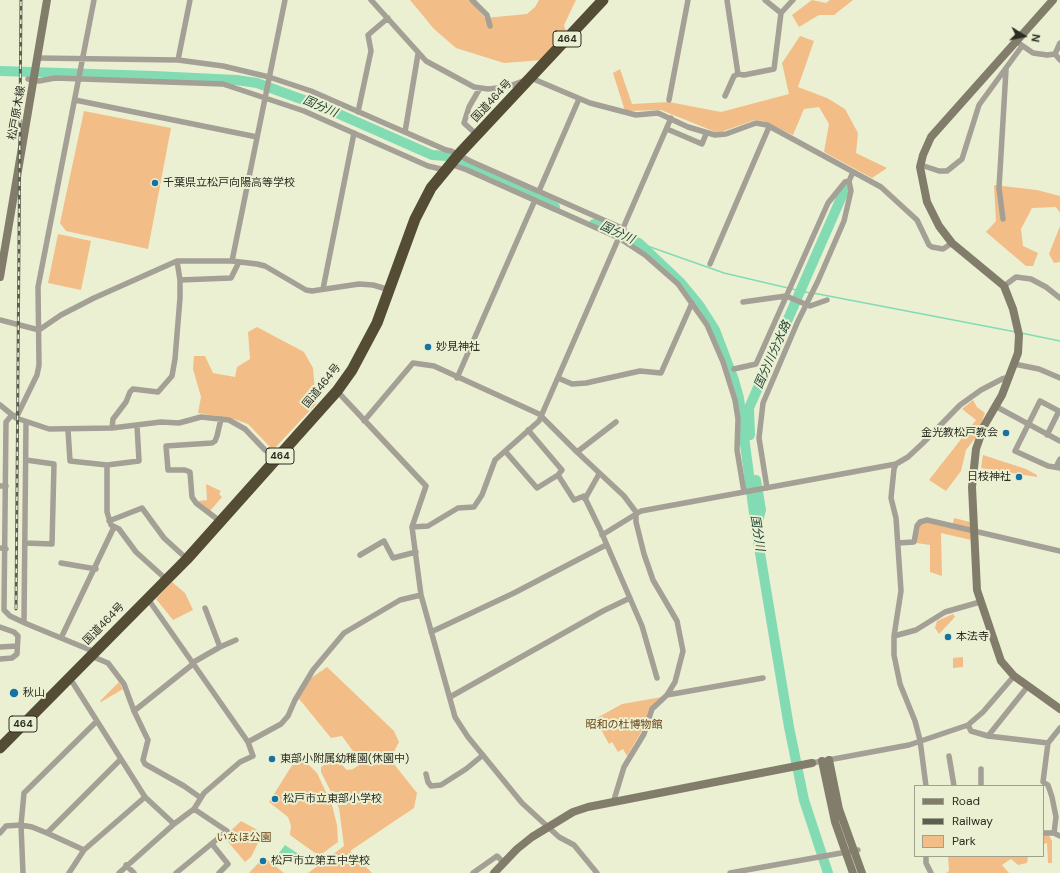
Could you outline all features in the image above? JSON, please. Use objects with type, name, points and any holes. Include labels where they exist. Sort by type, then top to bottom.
[{"type":"highway","name":"国道464号","points":[[1,746],[68,681],[187,559],[337,391],[352,370],[369,340],[390,290],[420,208],[431,188],[459,154],[603,0]]},
{"type":"street","name":"松戸原木線","points":[[0,277],[31,80],[37,58],[47,0]]},
{"type":"street","points":[[94,0],[38,287],[39,366],[37,376],[13,417],[6,422],[6,486],[3,549],[4,610],[5,613],[61,638],[108,663],[124,684],[148,740],[143,760],[145,764],[184,786],[201,798]]},
{"type":"street","points":[[178,60],[190,0]]},
{"type":"street","points":[[232,261],[285,0]]},
{"type":"street","points":[[371,0],[418,54],[444,72],[466,83],[480,88],[507,87],[531,78],[579,99],[603,107],[636,115],[658,113],[706,134],[721,136],[756,123],[769,127],[881,187],[917,220],[932,247],[943,248],[952,243]]},
{"type":"street","points":[[472,0],[487,15],[490,26]]},
{"type":"street","points":[[669,100],[688,0]]},
{"type":"street","points":[[728,0],[738,74]]},
{"type":"street","points":[[765,0],[781,13]]},
{"type":"street","points":[[725,96],[734,76],[738,74],[744,75],[774,69],[781,13],[793,0]]},
{"type":"street","points":[[1003,219],[999,188],[1005,67],[1020,44],[1053,0]]},
{"type":"street","points":[[358,112],[371,51],[368,36],[388,18]]},
{"type":"street","points":[[1055,54],[1060,43]]},
{"type":"street","points":[[1020,44],[1033,53],[1047,56],[1055,54]]},
{"type":"street","points":[[1020,44],[931,138],[923,155],[920,167],[922,180],[932,215],[952,243],[1004,286],[1010,298],[1019,335],[1018,352],[1009,377],[984,426],[976,449],[972,487],[977,590],[1001,661],[1014,676],[1060,709]]},
{"type":"street","points":[[404,132],[418,54]]},
{"type":"street","points":[[1055,54],[1060,60]]},
{"type":"street","points":[[37,58],[178,60],[224,66],[311,91],[404,132],[459,154],[624,229]]},
{"type":"street","points":[[920,167],[924,166],[947,172],[962,159],[980,105],[998,78],[1006,70]]},
{"type":"street","points":[[31,80],[55,78],[216,82],[266,95],[304,110],[428,166],[467,170],[619,238],[644,255],[672,279],[692,303],[707,325],[716,344],[734,400],[738,419],[737,450],[744,492]]},
{"type":"street","points":[[478,135],[464,123],[469,107],[480,88]]},
{"type":"street","points":[[539,191],[579,99]]},
{"type":"street","points":[[75,100],[258,137]]},
{"type":"street","points":[[412,527],[428,526],[458,508],[474,507],[482,495],[495,460],[542,417],[671,118]]},
{"type":"street","points":[[710,264],[769,127]]},
{"type":"street","points":[[667,129],[702,144],[706,134]]},
{"type":"street","points":[[323,289],[354,133]]},
{"type":"street","points":[[734,369],[756,364],[828,203],[841,187],[849,181],[853,172]]},
{"type":"street","points":[[767,488],[759,438],[763,403],[844,221],[851,191],[849,181]]},
{"type":"street","points":[[457,378],[535,200]]},
{"type":"street","points":[[0,320],[39,330],[62,315],[94,298],[177,262],[232,261],[265,266],[306,290],[365,284],[390,290]]},
{"type":"street","points":[[112,428],[113,419],[126,402],[130,392],[133,389],[158,392],[172,376],[177,337],[180,280],[177,262]]},
{"type":"street","points":[[180,280],[231,278],[239,262]]},
{"type":"street","points":[[1004,286],[1016,277],[1031,279],[1046,287],[1060,298]]},
{"type":"street","points":[[743,302],[786,296],[810,306],[828,300]]},
{"type":"street","points":[[558,378],[572,384],[586,383],[640,371],[661,373],[692,303]]},
{"type":"street","points":[[364,420],[413,363],[434,366],[542,417],[576,452],[624,496],[636,512],[636,522],[644,554],[653,580],[677,621],[683,651],[675,682],[667,695],[652,709],[644,734],[624,767],[613,803]]},
{"type":"street","points":[[1014,364],[1039,369],[1060,378]]},
{"type":"street","points":[[602,535],[636,512],[896,464],[908,457],[960,406],[981,390],[1009,377]]},
{"type":"street","points":[[337,391],[426,486],[412,527],[420,595],[455,717],[483,755],[522,803],[559,837],[574,845],[597,873]]},
{"type":"street","points":[[1047,435],[1059,411],[1040,401],[1014,451],[1058,468],[1060,459]]},
{"type":"street","points":[[0,405],[13,417],[49,429],[68,430],[112,428],[179,423],[201,417],[221,419],[238,424],[265,450],[278,458]]},
{"type":"street","points":[[995,406],[1060,441]]},
{"type":"street","points":[[221,419],[217,436],[215,441],[212,443],[166,446],[168,470],[185,470],[190,472],[192,497],[196,503],[221,522]]},
{"type":"street","points":[[24,622],[26,422]]},
{"type":"street","points":[[576,452],[616,422]]},
{"type":"street","points":[[68,430],[70,461],[107,465],[138,461],[137,425]]},
{"type":"street","points":[[504,451],[538,488],[558,475],[562,470],[528,430]]},
{"type":"street","points":[[25,543],[52,544],[54,464],[26,460]]},
{"type":"street","points":[[896,464],[891,498],[896,518],[900,603],[894,636],[896,670],[915,721],[920,740],[926,785]]},
{"type":"street","points":[[107,465],[107,512],[109,521],[114,527],[119,529],[136,552],[167,580]]},
{"type":"street","points":[[585,499],[599,474]]},
{"type":"street","points":[[558,475],[574,500],[584,496],[642,626],[657,678]]},
{"type":"street","points":[[0,486],[6,486]]},
{"type":"street","points":[[109,521],[142,508],[164,538],[187,559]]},
{"type":"street","points":[[898,543],[914,542],[917,526],[924,520],[1060,551]]},
{"type":"street","points":[[61,638],[96,568],[114,527]]},
{"type":"street","points":[[360,555],[384,541],[394,558],[416,552]]},
{"type":"street","points":[[431,632],[530,585],[606,545]]},
{"type":"street","points":[[61,563],[96,568]]},
{"type":"street","points":[[248,742],[281,724],[288,716],[295,700],[313,670],[344,633],[400,600],[420,595]]},
{"type":"street","points":[[450,697],[603,611],[630,598]]},
{"type":"street","points":[[119,873],[126,865],[174,824],[194,809],[201,798],[240,762],[252,756],[248,742],[148,599]]},
{"type":"street","points":[[894,636],[916,630],[945,612],[980,602]]},
{"type":"street","points":[[205,608],[220,647]]},
{"type":"street","points":[[0,627],[16,633],[18,646],[15,656],[0,659]]},
{"type":"street","points":[[134,710],[193,664],[220,647],[236,640]]},
{"type":"street","points":[[0,647],[18,646]]},
{"type":"street","points":[[494,873],[503,862],[532,837],[573,812],[812,763],[909,745],[920,740],[968,725],[983,712],[1014,676]]},
{"type":"street","points":[[667,695],[763,678]]},
{"type":"street","points":[[68,681],[73,683],[145,797],[174,824]]},
{"type":"street","points":[[988,736],[1028,686]]},
{"type":"street","points":[[23,873],[21,825],[24,793],[97,721]]},
{"type":"street","points":[[968,725],[971,731],[988,736],[1048,743]]},
{"type":"street","points":[[1044,833],[1057,834],[1056,817],[1052,797],[1048,785],[1043,782],[1048,743],[1060,728]]},
{"type":"street","points":[[426,774],[428,782],[431,786],[441,785],[466,769],[483,755]]},
{"type":"street","points":[[949,756],[954,785]]},
{"type":"street","points":[[47,833],[121,759]]},
{"type":"street","points":[[826,761],[835,822],[848,851],[862,873]]},
{"type":"street","points":[[981,785],[982,769]]},
{"type":"street","points":[[69,873],[84,850],[145,797]]},
{"type":"street","points":[[176,873],[227,831],[194,809]]},
{"type":"street","points":[[0,833],[6,826],[21,825],[32,827],[84,850]]},
{"type":"street","points":[[212,844],[228,864],[219,873]]},
{"type":"street","points":[[730,873],[848,851]]},
{"type":"street","points":[[848,851],[853,873]]},
{"type":"street","points":[[473,873],[497,856],[503,862]]},
{"type":"street","points":[[926,857],[926,863],[930,873]]},
{"type":"street","points":[[126,865],[134,873]]},
{"type":"green space","points":[[410,0],[470,0],[485,18],[527,14],[535,7],[539,0],[576,0],[564,25],[567,34],[543,60],[504,63],[456,48],[434,29]]},
{"type":"green space","points":[[812,0],[826,3],[830,0],[853,0],[834,15],[819,15],[799,27],[792,15]]},
{"type":"green space","points":[[800,36],[814,41],[798,87],[827,98],[845,109],[858,133],[856,153],[887,168],[872,178],[824,152],[829,124],[819,107],[804,109],[793,135],[763,121],[755,120],[718,133],[661,110],[625,111],[613,73],[620,69],[632,104],[669,102],[721,112],[789,94],[782,63]]},
{"type":"green space","points":[[84,111],[171,128],[148,249],[66,231],[60,223]]},
{"type":"green space","points":[[994,185],[1037,190],[1060,196],[1060,213],[1056,207],[1032,208],[1021,229],[1023,246],[1038,253],[1033,266],[1026,266],[986,232],[996,221]]},
{"type":"green space","points":[[1060,226],[1060,262],[1054,263],[1049,254]]},
{"type":"green space","points":[[58,234],[91,241],[81,290],[48,283]]},
{"type":"green space","points":[[257,327],[304,352],[313,368],[316,404],[273,450],[248,424],[234,419],[198,413],[201,397],[193,369],[194,356],[205,356],[213,373],[235,377],[237,367],[250,359],[248,332]]},
{"type":"green space","points":[[973,400],[977,407],[985,413],[976,437],[966,450],[961,471],[946,491],[929,480],[976,420],[962,409]]},
{"type":"green space","points":[[983,455],[1026,469],[1037,475],[1037,477],[981,468]]},
{"type":"green space","points":[[206,484],[221,491],[219,494],[222,497],[210,511],[198,501],[207,500]]},
{"type":"green space","points":[[954,518],[970,522],[971,540],[941,533],[942,576],[930,572],[930,545],[916,543],[918,527],[925,521],[952,528]]},
{"type":"green space","points":[[172,582],[185,593],[193,610],[173,620],[156,599]]},
{"type":"green space","points":[[953,614],[955,617],[939,634],[935,628],[937,621]]},
{"type":"green space","points":[[963,657],[963,667],[953,668],[953,658]]},
{"type":"green space","points":[[327,667],[394,731],[399,742],[390,759],[417,793],[414,808],[350,851],[372,873],[308,873],[344,846],[339,808],[321,772],[321,767],[335,758],[347,770],[353,769],[359,765],[360,761],[342,736],[331,738],[296,695],[301,685]]},
{"type":"green space","points":[[119,682],[123,689],[101,702],[100,701]]},
{"type":"green space","name":"昭和の杜博物館","points":[[662,697],[627,756],[623,749],[618,752],[612,742],[609,744],[595,719],[622,704]]},
{"type":"green space","points":[[296,759],[303,759],[317,773],[332,805],[337,825],[338,842],[319,856],[290,835],[291,826],[288,817],[269,802]]},
{"type":"green space","name":"いなほ公園","points":[[241,821],[263,833],[251,857],[245,862],[224,837]]},
{"type":"green space","points":[[1044,832],[1049,835],[1052,841],[1052,863],[1048,863],[1047,843],[1044,844]]},
{"type":"green space","points":[[264,857],[284,873],[249,873]]},
{"type":"green space","points":[[948,857],[1028,857],[1027,863],[1018,865],[1011,859],[1002,865],[1009,873],[946,873],[949,871]]},
{"type":"shaded area","points":[[285,845],[303,857],[297,865],[279,853]]},
{"type":"waterway","name":"国分川","points":[[0,71],[154,76],[236,80],[257,83],[323,107],[432,155],[447,156],[555,207]]},
{"type":"waterway","name":"国分川分水路","points":[[750,435],[749,408],[845,189]]},
{"type":"waterway","name":"国分川","points":[[594,224],[639,243],[680,282],[699,305],[715,330],[734,380],[739,398],[756,529],[789,727],[804,800],[828,873]]},
{"type":"waterway","points":[[639,243],[724,273],[788,288]]},
{"type":"waterway","name":"国分川分水路","points":[[792,289],[810,293]]},
{"type":"waterway","points":[[813,293],[1016,332]]},
{"type":"waterway","points":[[1021,333],[1060,341]]},
{"type":"waterway","name":"国分川分水路","points":[[756,480],[761,510],[757,525]]},
{"type":"railway","points":[[16,609],[21,0]]},
{"type":"place","name":"千葉県立松戸向陽高等学校","points":[[155,183]]},
{"type":"place","name":"妙見神社","points":[[428,347]]},
{"type":"place","name":"金光教松戸教会","points":[[1006,433]]},
{"type":"place","name":"日枝神社","points":[[1019,477]]},
{"type":"place","name":"本法寺","points":[[948,637]]},
{"type":"place","name":"秋山","points":[[14,693]]},
{"type":"place","name":"東部小附属幼稚園(休園中)","points":[[272,759]]},
{"type":"place","name":"松戸市立東部小学校","points":[[275,799]]},
{"type":"place","name":"松戸市立第五中学校","points":[[263,861]]}]
